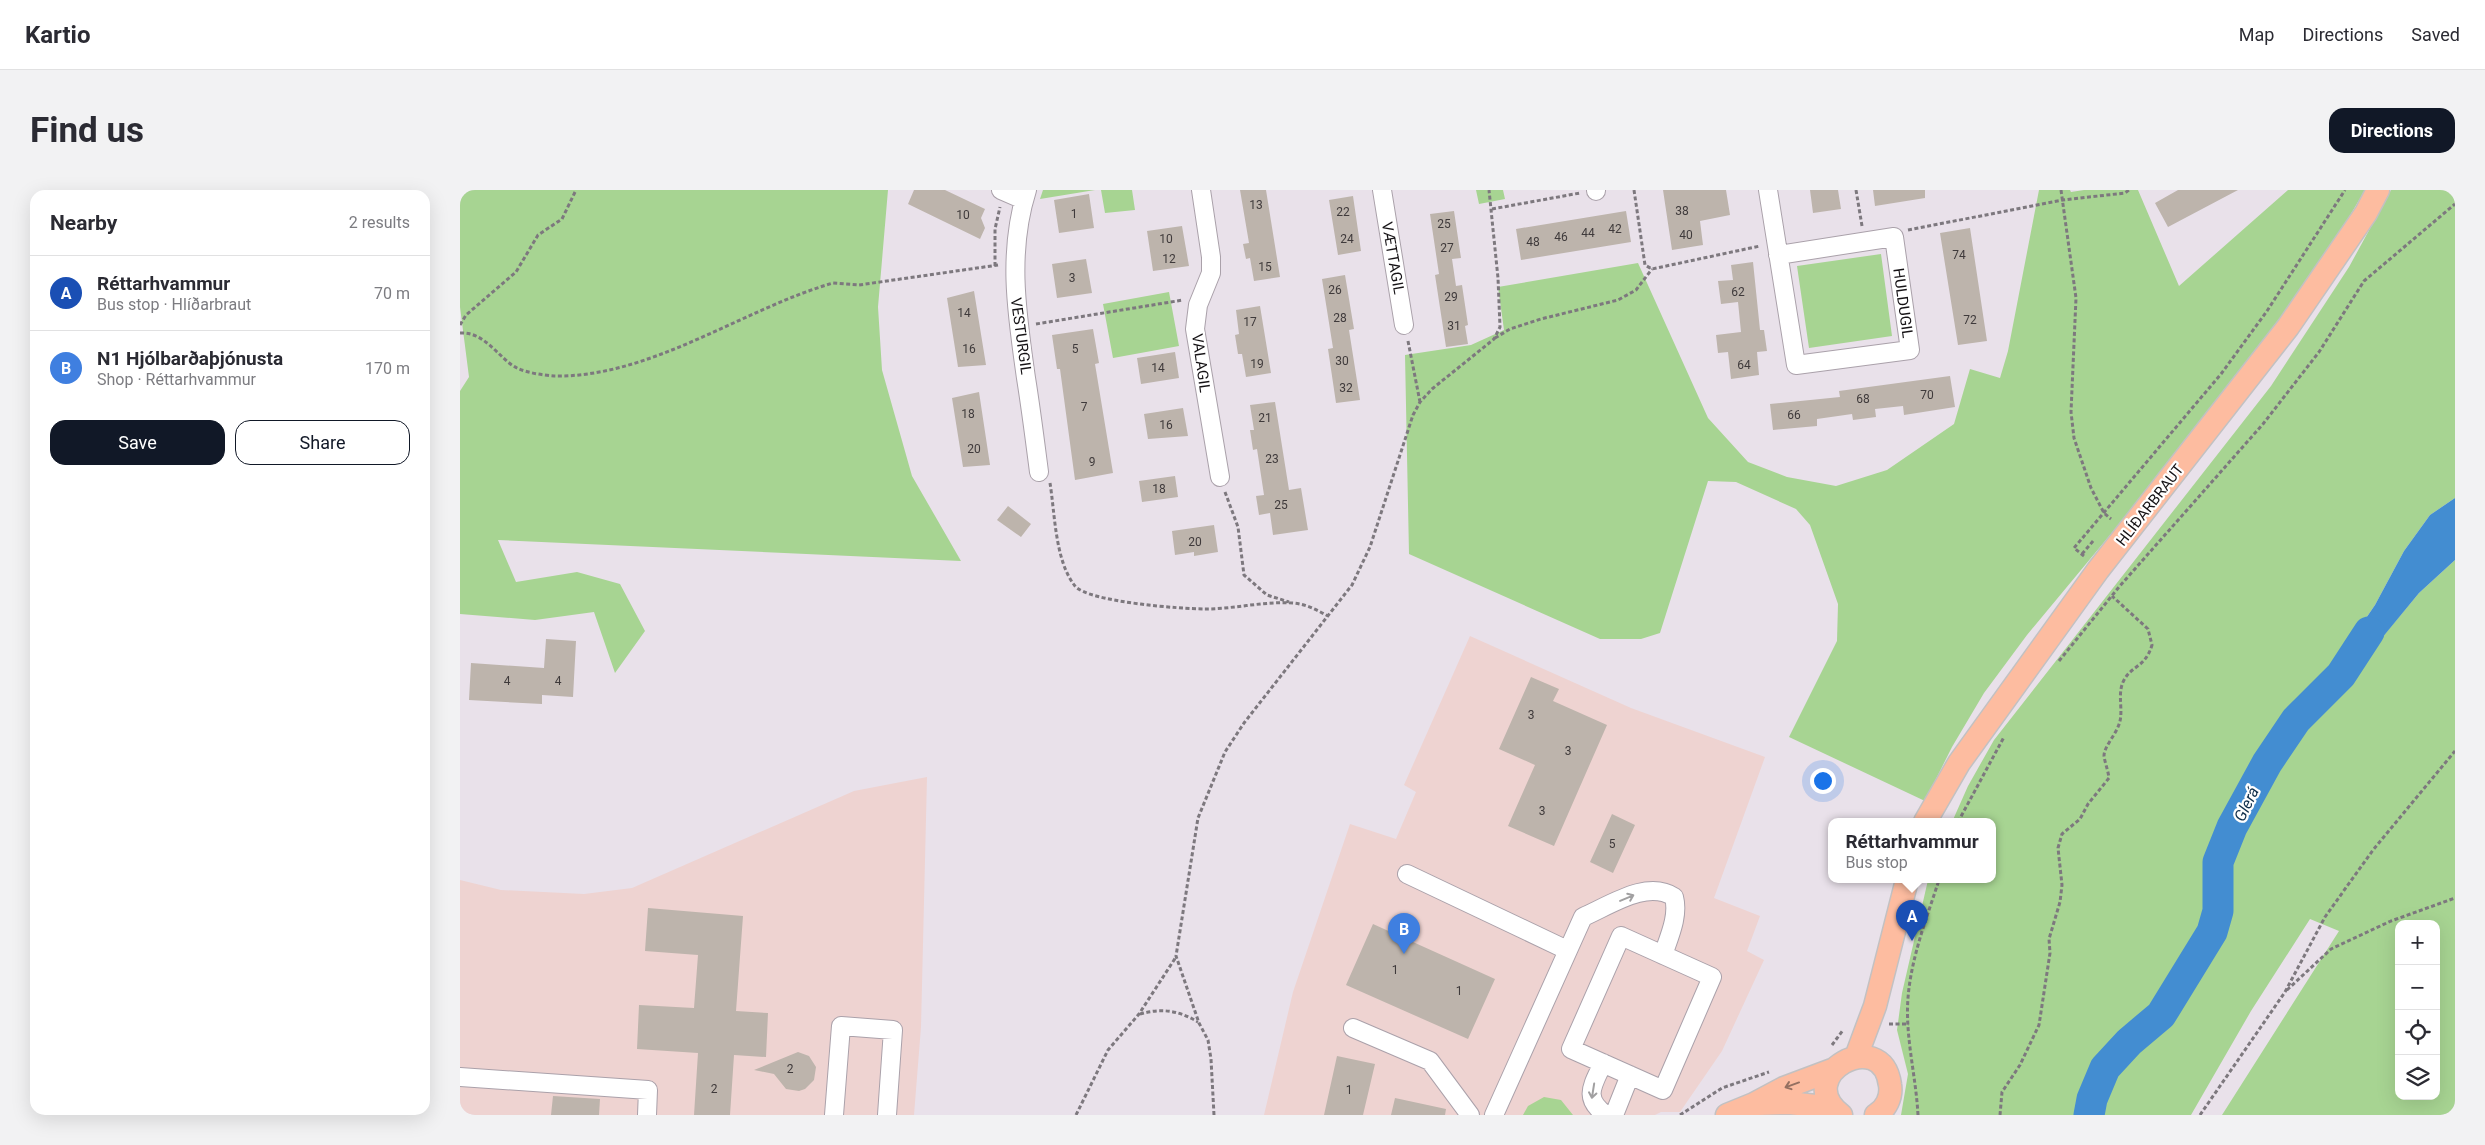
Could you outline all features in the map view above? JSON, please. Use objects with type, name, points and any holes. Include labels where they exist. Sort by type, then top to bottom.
[{"type":"main road","name":"HLÍÐARBRAUT","points":[[1927,818],[1959,763],[2098,570],[2288,327],[2366,213],[2378,190]]},
{"type":"main road","points":[[1856,1057],[1875,1006],[1906,883]]},
{"type":"main road","points":[[1875,1006],[1878,1063]]},
{"type":"main road","points":[[1727,1115],[1754,1104],[1784,1088],[1832,1070],[1847,1059],[1856,1057],[1871,1059],[1878,1063],[1889,1078],[1891,1088],[1886,1106],[1878,1114]]},
{"type":"main road","points":[[1832,1070],[1827,1089],[1837,1111]]},
{"type":"main road","points":[[1754,1104],[1789,1103],[1837,1111]]},
{"type":"street","name":"VALAGIL","points":[[1201,190],[1211,257],[1211,273],[1201,297],[1196,316],[1196,344],[1220,477]]},
{"type":"street","name":"VÆTTAGIL","points":[[1382,190],[1404,325]]},
{"type":"street","name":"HULDUGIL","points":[[1768,190],[1796,365],[1910,350],[1898,232]]},
{"type":"street","name":"VESTURGIL","points":[[1003,191],[1025,195],[1016,240],[1014,263],[1018,327],[1040,472]]},
{"type":"street","points":[[1777,248],[1898,232]]},
{"type":"street","points":[[1407,874],[1568,950]]},
{"type":"street","points":[[1494,1115],[1582,917],[1640,892],[1658,890],[1666,892],[1674,897],[1676,904],[1675,917],[1664,955]]},
{"type":"street","points":[[1621,936],[1664,955],[1712,977],[1663,1090],[1571,1049],[1621,936]]},
{"type":"street","points":[[834,1115],[841,1026],[893,1030],[886,1115]]},
{"type":"street","points":[[1353,1028],[1430,1061],[1470,1115]]},
{"type":"street","points":[[1603,1063],[1591,1090],[1591,1099],[1596,1108],[1606,1115]]},
{"type":"street","points":[[460,1076],[648,1090],[647,1115]]},
{"type":"street","points":[[1614,1115],[1630,1076]]},
{"type":"path","points":[[460,325],[466,315],[516,272],[538,235],[562,219],[576,190]]},
{"type":"path","points":[[1489,190],[1501,317],[1500,327],[1494,338]]},
{"type":"path","points":[[1492,209],[1596,190]]},
{"type":"path","points":[[1634,190],[1644,265],[1652,269],[1777,248]]},
{"type":"path","points":[[1856,190],[1863,231]]},
{"type":"path","points":[[2060,190],[2063,200],[2076,298],[2071,412],[2074,438],[2084,473],[2104,513],[2112,519]]},
{"type":"path","points":[[1898,232],[2063,200],[2125,193],[2129,190]]},
{"type":"path","points":[[2082,554],[2074,548],[2221,374],[2267,311],[2344,190]]},
{"type":"path","points":[[994,266],[995,229],[1003,191]]},
{"type":"path","points":[[2055,666],[2112,596],[2263,424],[2318,352],[2364,281],[2455,204]]},
{"type":"path","points":[[1898,232],[1911,228]]},
{"type":"path","points":[[460,334],[472,335],[484,341],[498,350],[515,368],[528,372],[552,376],[592,374],[655,356],[833,283],[859,286],[1014,263]]},
{"type":"path","points":[[1076,1115],[1108,1050],[1139,1014],[1176,956],[1198,818],[1209,787],[1225,752],[1244,723],[1352,585],[1370,547],[1413,415],[1420,402],[1432,389],[1494,338],[1510,328],[1618,300],[1636,290],[1652,269]]},
{"type":"path","points":[[1018,327],[1201,297]]},
{"type":"path","points":[[1404,325],[1420,402]]},
{"type":"path","points":[[1040,472],[1050,481],[1060,554],[1076,587],[1096,597],[1121,602],[1204,609],[1292,603]]},
{"type":"path","points":[[1220,477],[1238,527],[1244,575],[1267,595],[1312,607],[1328,616]]},
{"type":"path","points":[[2000,1115],[2002,1092],[2020,1065],[2039,1025],[2050,953],[2049,939],[2060,902],[2062,885],[2058,848],[2062,834],[2080,819],[2088,804],[2109,778],[2104,755],[2108,744],[2116,734],[2121,719],[2120,690],[2124,679],[2143,664],[2152,645],[2152,636],[2148,629],[2112,596]]},
{"type":"path","points":[[1960,818],[2009,730]]},
{"type":"path","points":[[2200,1115],[2285,992],[2330,910],[2372,850],[2455,751]]},
{"type":"path","points":[[1918,1115],[1916,1081],[1909,1042],[1908,997],[1919,943],[1938,883]]},
{"type":"path","points":[[2285,992],[2331,949],[2391,920],[2455,898]]},
{"type":"path","points":[[1176,956],[1199,1023],[1208,1040],[1214,1115]]},
{"type":"path","points":[[1139,1014],[1157,1009],[1188,1016],[1199,1023]]},
{"type":"path","points":[[1680,1115],[1722,1088],[1777,1069]]},
{"type":"shaded area","points":[[1470,636],[1631,708],[1765,757],[1714,898],[1760,916],[1747,951],[1764,960],[1722,1051],[1680,1112],[1661,1112],[1655,1115],[1264,1115],[1293,992],[1350,824],[1396,839],[1416,792],[1404,785]]},
{"type":"shaded area","points":[[927,777],[921,1027],[914,1115],[460,1115],[460,880],[501,890],[584,894],[632,888],[854,791]]},
{"type":"green space","points":[[460,190],[888,190],[878,307],[882,370],[912,476],[961,561],[498,540],[516,582],[577,572],[620,584],[645,631],[615,673],[594,612],[535,620],[460,614],[460,391],[469,377],[460,307]]},
{"type":"green space","points":[[1043,190],[1095,190],[1040,199]]},
{"type":"green space","points":[[1101,190],[1132,190],[1135,210],[1105,213]]},
{"type":"green space","points":[[1476,190],[1503,190],[1505,199],[1479,204]]},
{"type":"green space","points":[[2039,190],[2070,190],[2071,192],[2084,190],[2138,190],[2179,286],[2288,190],[2365,190],[2311,282],[2164,470],[2027,635],[1984,693],[1952,747],[1925,801],[1789,737],[1837,641],[1838,604],[1810,525],[1796,509],[1736,482],[1708,481],[1660,633],[1641,639],[1600,639],[1409,554],[1405,355],[1471,345],[1504,330],[1498,287],[1638,263],[1708,418],[1748,462],[1787,477],[1836,486],[1887,470],[1954,424],[1970,369],[2000,378],[2008,351]]},
{"type":"green space","points":[[2391,190],[2455,190],[2455,498],[2430,515],[2404,551],[2375,605],[2341,655],[2349,677],[2419,593],[2455,560],[2455,1115],[2222,1115],[2339,931],[2310,919],[2251,1011],[2191,1115],[1901,1115],[1908,1074],[1897,1030],[1902,993],[1927,883],[1996,883],[1996,818],[1954,818],[1968,786],[1994,740],[2271,386],[2349,267]]},
{"type":"green space","points":[[1881,254],[1892,336],[1809,348],[1797,266]]},
{"type":"green space","points":[[1169,292],[1179,346],[1113,358],[1103,304]]},
{"type":"green space","points":[[1544,1097],[1561,1100],[1573,1115],[1523,1115],[1528,1106]]},
{"type":"water","points":[[2455,498],[2455,560],[2419,593],[2349,678],[2341,655],[2375,605],[2404,551],[2430,515]]},
{"type":"building","points":[[914,190],[945,190],[985,209],[981,218],[985,228],[980,239],[908,204]]},
{"type":"building","points":[[1240,190],[1266,190],[1280,277],[1254,281],[1250,258],[1246,259],[1243,244],[1249,243]]},
{"type":"building","points":[[1663,190],[1726,190],[1730,215],[1700,221],[1703,245],[1672,250]]},
{"type":"building","points":[[1810,190],[1838,190],[1841,209],[1813,213]]},
{"type":"building","points":[[1873,190],[1925,190],[1925,198],[1875,206]]},
{"type":"building","points":[[2178,190],[2238,190],[2168,227],[2155,203]]},
{"type":"building","points":[[1089,194],[1094,228],[1059,233],[1054,200]]},
{"type":"building","points":[[1353,196],[1361,251],[1338,255],[1329,200]]},
{"type":"building","points":[[1454,211],[1461,258],[1452,259],[1456,286],[1462,285],[1468,325],[1465,326],[1468,344],[1446,347],[1435,275],[1439,274],[1430,214]]},
{"type":"building","points":[[1626,211],[1631,242],[1521,260],[1516,229]]},
{"type":"building","points":[[1182,226],[1189,266],[1153,271],[1147,231]]},
{"type":"building","points":[[1970,228],[1987,341],[1958,345],[1940,233]]},
{"type":"building","points":[[1086,259],[1092,293],[1057,298],[1052,264]]},
{"type":"building","points":[[1753,262],[1760,330],[1764,330],[1767,351],[1757,352],[1759,375],[1731,379],[1728,352],[1718,353],[1716,335],[1741,332],[1738,302],[1721,304],[1718,281],[1733,280],[1731,265]]},
{"type":"building","points":[[1345,275],[1354,329],[1349,330],[1360,400],[1336,403],[1328,349],[1333,348],[1322,279]]},
{"type":"building","points":[[974,291],[986,365],[958,367],[947,298]]},
{"type":"building","points":[[1260,306],[1271,373],[1246,377],[1242,354],[1238,354],[1235,335],[1239,334],[1236,310]]},
{"type":"building","points":[[1093,329],[1099,363],[1095,364],[1113,473],[1075,480],[1060,369],[1057,369],[1052,335]]},
{"type":"building","points":[[1175,352],[1179,378],[1141,384],[1137,358]]},
{"type":"building","points":[[1950,376],[1955,407],[1904,415],[1903,406],[1875,409],[1876,417],[1853,420],[1852,414],[1817,419],[1817,426],[1773,430],[1770,404],[1840,397],[1839,391]]},
{"type":"building","points":[[979,392],[990,465],[963,467],[952,398]]},
{"type":"building","points":[[1275,402],[1289,490],[1301,488],[1308,530],[1273,535],[1270,513],[1259,515],[1256,496],[1264,495],[1257,449],[1253,450],[1250,430],[1254,430],[1250,405]]},
{"type":"building","points":[[1183,408],[1188,436],[1148,439],[1144,414]]},
{"type":"building","points":[[1175,476],[1178,497],[1142,502],[1139,481]]},
{"type":"building","points":[[1008,506],[1031,524],[1021,537],[997,520]]},
{"type":"building","points":[[1214,525],[1218,552],[1194,556],[1194,552],[1175,555],[1172,531]]},
{"type":"building","points":[[546,639],[576,641],[573,697],[542,695],[542,704],[469,700],[471,663],[544,668]]},
{"type":"building","points":[[1531,677],[1559,689],[1553,701],[1607,725],[1554,846],[1508,826],[1535,765],[1499,749]]},
{"type":"building","points":[[1612,814],[1635,825],[1613,873],[1590,862]]},
{"type":"building","points":[[648,908],[743,916],[736,1011],[768,1013],[766,1057],[734,1055],[730,1115],[694,1115],[698,1053],[637,1049],[639,1005],[694,1008],[698,955],[645,951]]},
{"type":"building","points":[[1373,924],[1495,979],[1468,1039],[1346,985]]},
{"type":"building","points":[[798,1052],[809,1056],[816,1067],[814,1080],[805,1089],[799,1091],[786,1089],[774,1074],[754,1070]]},
{"type":"building","points":[[1337,1056],[1375,1064],[1363,1115],[1324,1115]]},
{"type":"building","points":[[553,1096],[600,1099],[599,1115],[551,1115]]},
{"type":"building","points":[[1395,1098],[1446,1109],[1445,1115],[1391,1115]]},
{"type":"waterway","name":"Glerá","points":[[2089,1115],[2092,1099],[2105,1068],[2129,1042],[2161,1015],[2212,932],[2218,911],[2218,862],[2232,827],[2267,763],[2296,720],[2341,675],[2369,632]]},
{"type":"place","name":"Réttarhvammur","points":[[1912,941]]},
{"type":"place","name":"N1 Hjólbarðaþjónusta","points":[[1404,954]]}]
